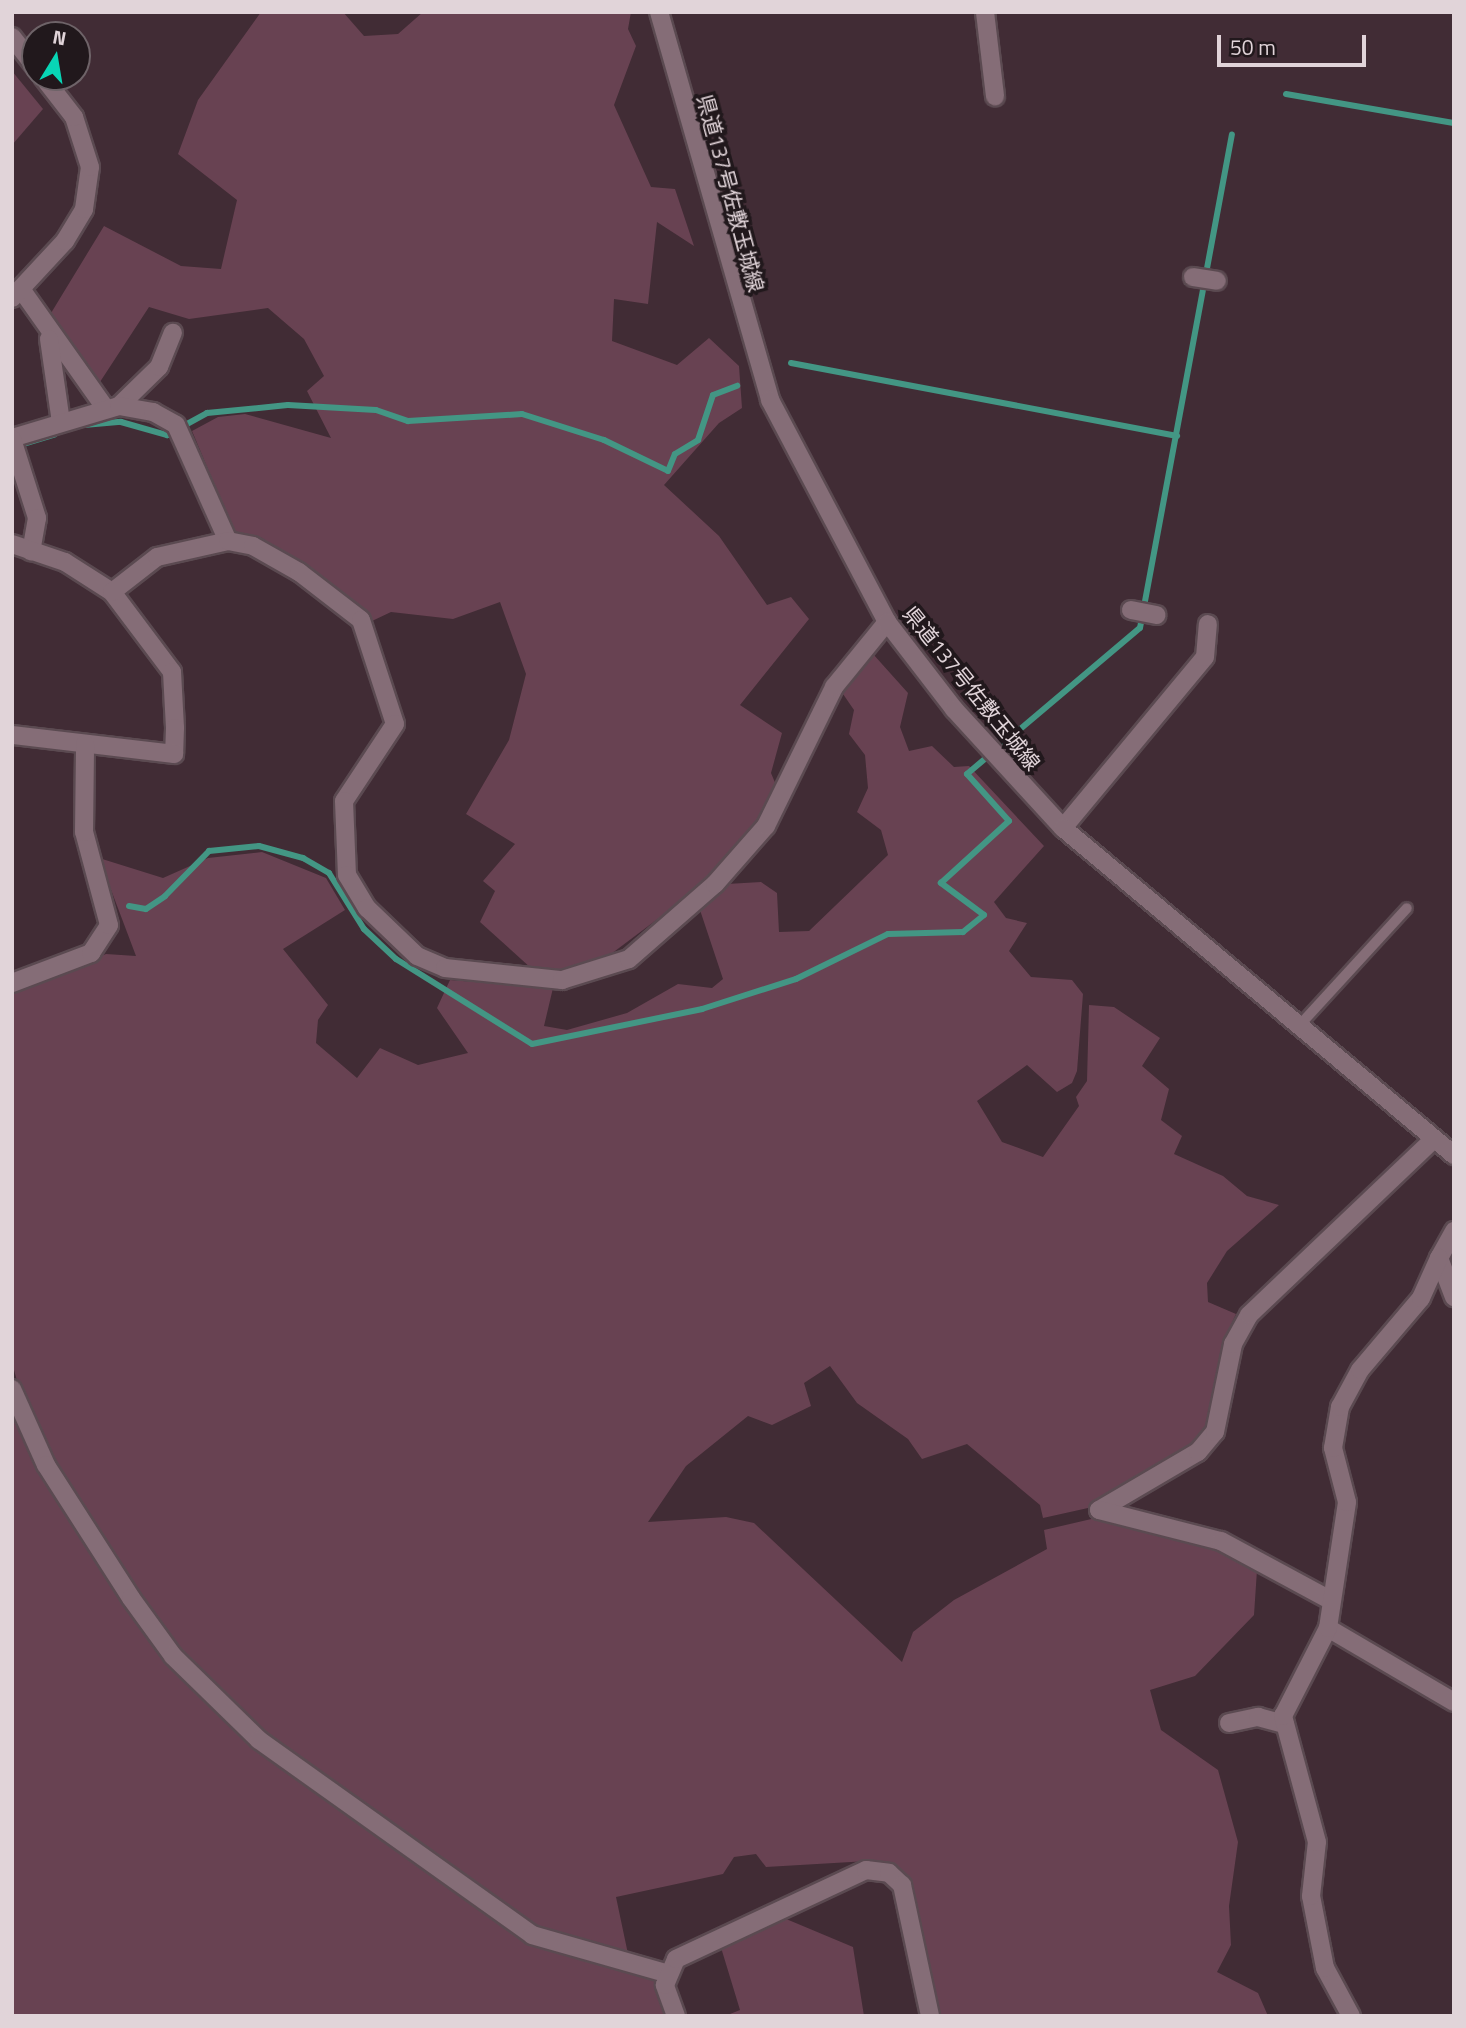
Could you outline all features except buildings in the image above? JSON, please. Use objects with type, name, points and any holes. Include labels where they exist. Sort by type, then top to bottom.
[{"type":"street","name":"県道137号佐敷玉城線","points":[[659,12],[770,400],[887,622],[984,744],[1063,828],[1454,1155]]},
{"type":"street","points":[[985,12],[995,96]]},
{"type":"street","points":[[54,91],[74,117],[90,167],[84,209],[17,293],[113,407],[180,433],[228,541]]},
{"type":"street","points":[[1193,277],[1217,281]]},
{"type":"street","points":[[48,332],[61,422]]},
{"type":"street","points":[[31,551],[37,518],[12,438],[113,407],[159,367],[173,333]]},
{"type":"street","points":[[112,593],[157,558],[228,541],[253,546],[299,572],[361,620],[395,724],[344,801],[343,862],[390,933],[445,968],[562,980],[629,959],[715,884],[766,826],[834,687],[887,622]]},
{"type":"street","points":[[12,544],[65,562],[112,593],[172,673],[174,754],[12,735]]},
{"type":"street","points":[[1131,610],[1157,615]]},
{"type":"street","points":[[1063,828],[1205,657],[1208,624]]},
{"type":"street","points":[[12,982],[91,953],[109,925],[84,832],[85,744]]},
{"type":"street","points":[[1330,1600],[1221,1541],[1099,1510],[1198,1452],[1215,1432],[1233,1344],[1249,1315],[1434,1139]]},
{"type":"street","points":[[1351,2016],[1325,1968],[1311,1896],[1317,1842],[1285,1724],[1294,1690],[1328,1628],[1330,1600],[1347,1502],[1333,1448],[1340,1407],[1360,1370],[1421,1298],[1454,1231]]},
{"type":"street","points":[[1439,1258],[1454,1297]]},
{"type":"street","points":[[12,1389],[52,1477],[131,1598],[173,1656],[249,1731],[532,1935],[669,1974]]},
{"type":"street","points":[[1328,1628],[1454,1702]]},
{"type":"street","points":[[1228,1723],[1258,1717],[1285,1724]]},
{"type":"street","points":[[676,2016],[665,1985],[676,1959],[772,1910],[866,1870],[889,1873],[902,1885],[930,2016]]},
{"type":"lane","points":[[1298,1027],[1407,908]]},
{"type":"shaded area","points":[[261,12],[343,12],[364,36],[398,34],[423,12],[631,12],[628,29],[636,46],[614,105],[651,187],[675,189],[694,246],[657,222],[648,304],[614,299],[612,341],[677,365],[709,338],[739,366],[742,408],[719,423],[664,485],[719,536],[767,605],[791,597],[809,619],[740,705],[782,733],[771,773],[776,785],[757,823],[707,882],[595,966],[559,973],[532,969],[480,922],[495,891],[483,881],[515,844],[466,814],[509,740],[526,674],[500,602],[453,619],[391,612],[372,621],[262,538],[234,531],[192,431],[218,417],[245,414],[331,438],[307,391],[324,376],[304,339],[268,308],[189,319],[149,307],[98,385],[48,318],[104,226],[181,266],[221,269],[237,200],[178,154],[198,100]]},
{"type":"shaded area","points":[[12,71],[21,82],[21,91],[28,91],[43,109],[12,145]]},
{"type":"shaded area","points":[[873,654],[908,693],[900,727],[909,751],[932,746],[954,767],[969,766],[1044,846],[994,902],[1006,918],[1027,923],[1009,951],[1031,977],[1072,980],[1083,994],[1077,1071],[1072,1083],[1057,1092],[1027,1065],[977,1101],[1002,1142],[1043,1157],[1079,1106],[1076,1097],[1087,1081],[1089,1005],[1114,1007],[1160,1038],[1142,1066],[1169,1089],[1161,1120],[1182,1136],[1174,1154],[1223,1176],[1247,1196],[1279,1205],[1227,1251],[1207,1283],[1208,1302],[1236,1314],[1223,1342],[1224,1376],[1212,1425],[1189,1452],[1097,1506],[1043,1518],[1040,1505],[967,1444],[922,1459],[908,1439],[857,1403],[830,1366],[804,1383],[811,1406],[772,1425],[748,1416],[686,1466],[648,1522],[726,1517],[754,1523],[902,1662],[913,1632],[954,1600],[1047,1549],[1044,1530],[1100,1517],[1227,1550],[1257,1570],[1254,1615],[1195,1676],[1150,1690],[1161,1730],[1218,1770],[1238,1842],[1229,1906],[1231,1945],[1217,1972],[1258,1993],[1268,2016],[939,2016],[909,1879],[868,1861],[766,1867],[756,1854],[734,1857],[723,1874],[616,1897],[628,1954],[534,1929],[291,1754],[182,1658],[72,1502],[21,1395],[12,1363],[12,993],[106,954],[136,956],[99,858],[163,878],[208,858],[262,852],[326,878],[345,910],[283,949],[328,1005],[318,1020],[316,1043],[357,1078],[380,1048],[418,1065],[468,1053],[437,1008],[450,980],[553,988],[544,1026],[567,1030],[627,1013],[678,984],[712,988],[723,979],[700,910],[727,884],[761,882],[777,893],[779,932],[809,931],[888,855],[881,830],[857,812],[868,788],[865,755],[849,734],[854,710],[843,694],[863,659]]},
{"type":"shaded area","points":[[12,1410],[55,1500],[162,1658],[251,1744],[530,1942],[657,1980],[667,2016],[12,2016]]},
{"type":"shaded area","points":[[779,1916],[853,1947],[864,2016],[725,2016],[740,2010],[719,1941]]},
{"type":"waterway","points":[[1286,94],[1454,123]]},
{"type":"waterway","points":[[129,906],[146,909],[165,896],[209,851],[259,846],[303,858],[329,873],[364,929],[396,959],[532,1044],[702,1009],[796,979],[888,934],[963,932],[984,915],[941,883],[1009,821],[967,774],[1140,628],[1232,134]]},
{"type":"waterway","points":[[791,363],[1177,436]]},
{"type":"waterway","points":[[84,425],[121,422],[167,435],[207,413],[288,405],[376,410],[408,421],[522,414],[604,440],[668,471],[675,454],[698,440],[713,395],[737,386]]},
{"type":"waterway","points":[[17,446],[54,435]]}]
